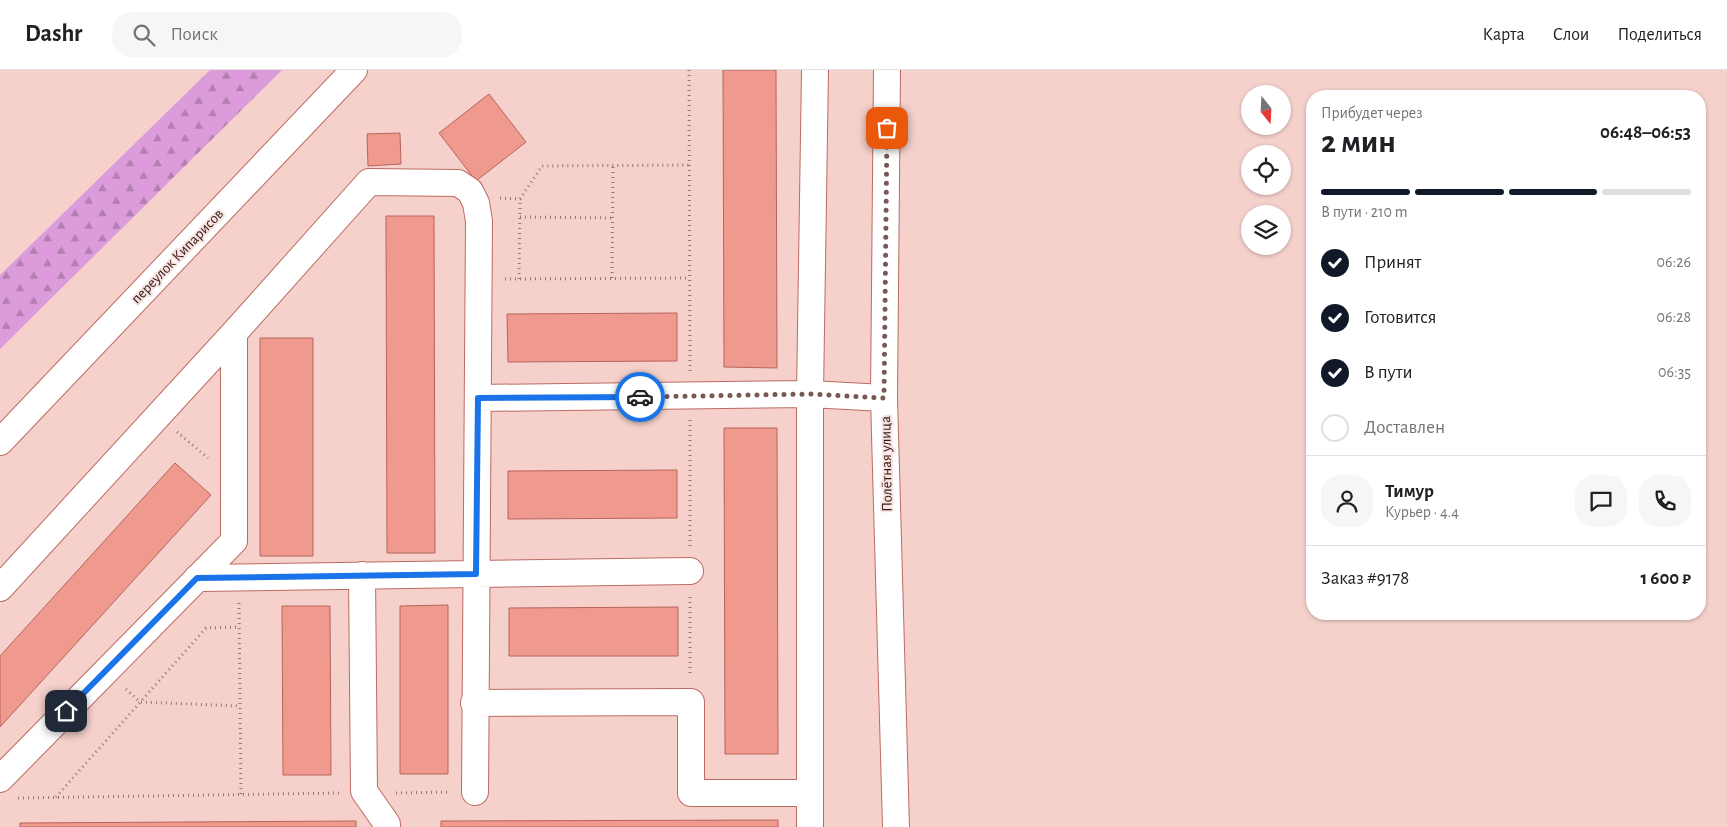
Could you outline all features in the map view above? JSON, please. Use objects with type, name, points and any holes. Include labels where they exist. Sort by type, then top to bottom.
[{"type":"street","name":"переулок Кипарисов","points":[[0,442],[354,70]]},
{"type":"street","points":[[810,827],[810,394],[815,70]]},
{"type":"street","name":"Полётная улица","points":[[887,70],[884,398],[896,827]]},
{"type":"street","points":[[0,588],[370,182],[458,183],[470,191],[476,203],[479,221],[474,703],[475,792]]},
{"type":"street","points":[[5,788],[106,671],[234,541],[234,333]]},
{"type":"street","points":[[478,398],[810,394],[884,398]]},
{"type":"street","points":[[197,578],[362,574],[690,571]]},
{"type":"street","points":[[362,574],[364,791],[387,824],[387,827]]},
{"type":"street","points":[[474,703],[690,702],[691,793],[810,793]]},
{"type":"path","points":[[520,279],[520,200],[542,166],[690,165]]},
{"type":"path","points":[[612,278],[613,166]]},
{"type":"path","points":[[473,197],[520,200]]},
{"type":"path","points":[[520,217],[613,218]]},
{"type":"path","points":[[478,279],[690,278]]},
{"type":"path","points":[[158,416],[234,479]]},
{"type":"path","points":[[239,577],[241,795]]},
{"type":"path","points":[[55,798],[206,628],[240,627]]},
{"type":"path","points":[[106,671],[140,702],[240,706]]},
{"type":"path","points":[[5,788],[55,798],[475,792]]},
{"type":"green space","points":[[210,70],[282,70],[0,349],[0,275]]},
{"type":"building","points":[[723,70],[776,70],[777,368],[724,367]]},
{"type":"building","points":[[489,94],[526,142],[476,181],[439,133]]},
{"type":"building","points":[[400,133],[401,164],[368,166],[367,134]]},
{"type":"building","points":[[386,216],[434,216],[435,553],[387,553]]},
{"type":"building","points":[[677,313],[677,361],[508,362],[507,314]]},
{"type":"building","points":[[260,338],[313,338],[313,556],[260,556]]},
{"type":"building","points":[[724,428],[777,428],[778,754],[725,754]]},
{"type":"building","points":[[175,463],[211,495],[0,727],[0,656]]},
{"type":"building","points":[[677,470],[677,518],[508,519],[508,471]]},
{"type":"building","points":[[448,605],[448,774],[400,774],[400,606]]},
{"type":"building","points":[[282,606],[330,606],[331,775],[283,775]]},
{"type":"building","points":[[678,607],[678,656],[509,656],[509,608]]},
{"type":"building","points":[[778,820],[778,827],[441,827],[441,821]]},
{"type":"building","points":[[356,821],[356,827],[20,827],[20,823]]},
{"type":"way so far","points":[[640,397],[810,394],[884,398],[887,128]]},
{"type":"route","points":[[66,711],[197,578],[362,574],[476,574],[478,398],[640,397]]}]
